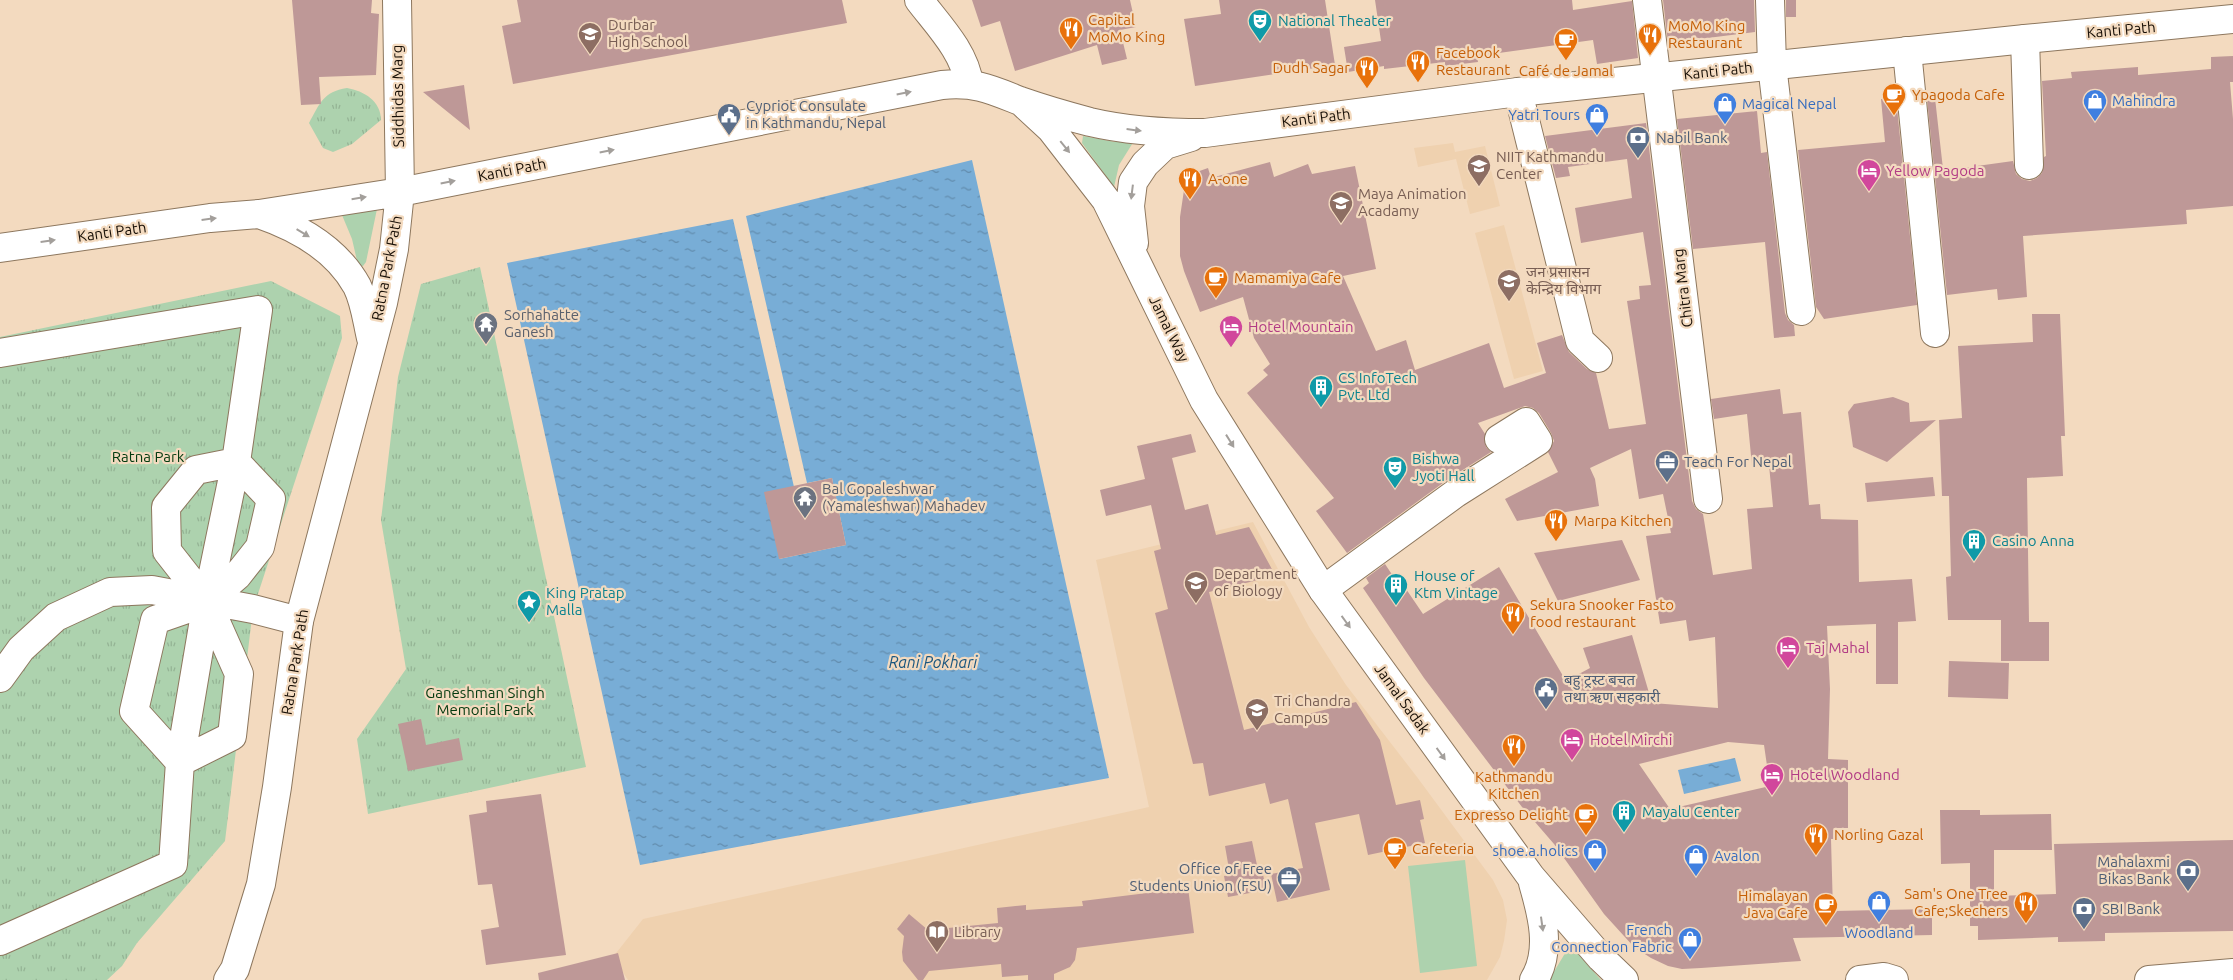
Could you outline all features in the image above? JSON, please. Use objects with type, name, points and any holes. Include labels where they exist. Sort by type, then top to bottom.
[{"type":"main road","name":"Siddhidas Marg","points":[[397,0],[400,192]]},
{"type":"main road","points":[[919,0],[968,69],[969,84]]},
{"type":"main road","name":"Chitra Marg","points":[[1647,0],[1658,77],[1708,499]]},
{"type":"main road","points":[[1770,0],[1772,65],[1801,311]]},
{"type":"main road","name":"Kanti Path","points":[[0,248],[210,218],[259,214],[400,192],[942,85],[969,84],[990,89],[1090,122],[1168,133],[1205,133],[1518,92],[2025,39],[2233,20]]},
{"type":"main road","points":[[2025,39],[2029,165]]},
{"type":"main road","points":[[1907,51],[1935,333]]},
{"type":"main road","points":[[1518,92],[1580,341],[1598,358]]},
{"type":"main road","name":"Kanti Path","points":[[1019,100],[1050,129],[1106,200],[1135,259]]},
{"type":"main road","name":"Kanti Path","points":[[1135,259],[1130,206],[1133,182],[1145,164],[1165,145],[1205,133]]},
{"type":"main road","name":"Ratna Park Path","points":[[228,980],[235,969],[261,884],[277,788],[299,621],[372,345],[389,273],[398,220],[400,192]]},
{"type":"main road","name":"Ratna Park Path","points":[[259,214],[288,224],[315,240],[338,261],[357,286],[365,309],[372,345]]},
{"type":"main road","name":"Jamal Way","points":[[1135,259],[1204,400]]},
{"type":"main road","points":[[0,353],[258,310],[236,462],[207,602],[180,762],[173,864],[0,941]]},
{"type":"main road","name":"Jamal Sadak","points":[[1204,400],[1323,590],[1531,877],[1601,958],[1624,980]]},
{"type":"main road","points":[[1323,590],[1456,492],[1538,441],[1526,422],[1500,439]]},
{"type":"main road","points":[[180,762],[134,711],[155,620],[207,602],[237,576],[260,547],[271,499],[236,462]]},
{"type":"main road","points":[[180,762],[232,736],[239,674],[207,602],[167,551],[166,507],[196,470],[236,462]]},
{"type":"main road","points":[[0,678],[21,649],[56,617],[110,592],[152,590],[207,602],[253,609],[299,621]]},
{"type":"main road","points":[[1531,877],[1539,903],[1544,930],[1544,956],[1534,980]]},
{"type":"main road","points":[[2149,980],[2233,973]]},
{"type":"main road","points":[[1860,980],[1878,977],[1894,980]]},
{"type":"shaded area","name":"NIIT Kathmandu Center","points":[[1453,143],[1455,152],[1485,146],[1500,206],[1470,214],[1456,159],[1418,167],[1414,148]]},
{"type":"shaded area","name":"जन प्रसासन केन्द्रिय विभाग","points":[[1504,225],[1543,371],[1514,379],[1475,233]]},
{"type":"shaded area","name":"Tri Chandra Campus","points":[[1253,522],[1309,627],[1346,685],[1493,880],[1503,900],[1507,920],[1500,957],[1487,980],[628,980],[613,957],[643,919],[1149,807],[1096,560]]},
{"type":"green space","points":[[347,88],[365,94],[375,102],[381,120],[352,144],[333,152],[323,148],[309,123],[327,96],[332,92]]},
{"type":"green space","points":[[1083,136],[1115,142],[1134,141],[1119,165],[1114,187],[1082,143]]},
{"type":"green space","points":[[377,209],[366,262],[363,266],[358,265],[352,239],[342,215]]},
{"type":"green space","name":"Ganeshman Singh Memorial Park","points":[[480,267],[586,767],[368,814],[357,739],[406,669],[381,520],[398,377],[421,284]]},
{"type":"green space","name":"Ratna Park","points":[[271,281],[340,316],[342,338],[253,609],[225,841],[137,943],[122,966],[107,980],[0,980],[0,337]]},
{"type":"green space","points":[[1465,860],[1477,966],[1420,973],[1408,866]]},
{"type":"green space","points":[[1570,945],[1601,980],[1549,980]]},
{"type":"water","name":"Rani Pokhari","points":[[972,160],[1109,778],[640,865],[507,263],[733,219],[794,487],[779,559],[846,545],[832,478],[807,483],[746,216]]},
{"type":"water","points":[[1735,758],[1741,781],[1684,794],[1678,770]]},
{"type":"building","points":[[292,0],[372,0],[371,13],[379,14],[376,75],[319,77],[321,104],[301,105]]},
{"type":"building","name":"Durbar High School","points":[[517,0],[842,0],[847,23],[513,84],[502,26],[521,22]]},
{"type":"building","points":[[972,0],[1130,0],[1136,27],[1120,30],[1127,59],[1102,65],[1097,45],[1015,71],[1000,21],[981,27]]},
{"type":"building","name":"National Theater","points":[[1219,0],[1325,0],[1335,65],[1195,86],[1184,19],[1221,14]]},
{"type":"building","points":[[1375,0],[1572,0],[1573,10],[1632,1],[1638,58],[1597,64],[1593,40],[1477,56],[1478,62],[1445,66],[1445,62],[1384,69],[1384,66],[1348,72],[1344,47],[1381,41]]},
{"type":"building","points":[[1663,0],[1754,0],[1755,32],[1668,43]]},
{"type":"building","points":[[1786,0],[1796,0],[1796,17],[1786,17]]},
{"type":"building","points":[[2233,56],[2233,82],[2230,82],[2233,119],[2233,206],[2186,210],[2187,224],[2023,236],[2027,297],[1998,300],[1997,289],[1947,295],[1927,99],[1935,98],[1943,169],[1948,168],[1948,170],[2013,161],[2016,174],[2022,179],[2030,181],[2042,173],[2044,157],[2046,156],[2042,81],[2072,78],[2071,72],[2138,67],[2138,75],[2211,69],[2211,57]]},
{"type":"building","points":[[464,85],[470,130],[423,92]]},
{"type":"building","points":[[1896,98],[1917,305],[1824,319],[1816,307],[1798,150],[1885,142],[1881,99]]},
{"type":"building","points":[[1757,111],[1761,153],[1767,152],[1785,313],[1788,320],[1794,325],[1795,336],[1774,338],[1765,242],[1693,249],[1677,119]]},
{"type":"building","points":[[1646,123],[1692,501],[1696,509],[1703,514],[1713,575],[1752,569],[1747,509],[1773,507],[1769,465],[1752,466],[1747,414],[1714,419],[1711,399],[1780,389],[1783,414],[1801,412],[1809,505],[1820,504],[1821,519],[1858,520],[1859,582],[1912,579],[1916,621],[1898,622],[1898,684],[1876,684],[1876,624],[1827,626],[1830,689],[1828,759],[1848,760],[1848,828],[1836,828],[1836,839],[1831,839],[1833,911],[1932,909],[1932,935],[1793,938],[1801,961],[1682,969],[1668,966],[1634,947],[1604,914],[1554,844],[1522,807],[1424,678],[1363,588],[1369,583],[1366,578],[1385,564],[1401,588],[1404,586],[1423,614],[1499,567],[1566,681],[1590,668],[1583,648],[1632,635],[1652,703],[1718,708],[1715,637],[1689,641],[1686,620],[1660,624],[1646,536],[1671,533],[1663,494],[1639,499],[1631,449],[1590,468],[1595,479],[1599,506],[1517,521],[1505,499],[1558,472],[1548,452],[1554,441],[1551,433],[1539,413],[1533,408],[1525,406],[1478,423],[1485,434],[1486,447],[1491,452],[1447,480],[1347,553],[1316,511],[1334,498],[1247,393],[1268,375],[1263,370],[1270,364],[1254,338],[1243,297],[1200,312],[1180,256],[1180,217],[1184,190],[1191,174],[1208,168],[1211,178],[1270,162],[1274,177],[1308,164],[1312,174],[1355,166],[1376,269],[1343,276],[1376,351],[1406,340],[1415,370],[1489,343],[1504,388],[1546,373],[1537,343],[1562,335],[1569,352],[1587,369],[1596,373],[1609,429],[1646,424],[1627,301],[1640,299],[1639,286],[1651,285],[1643,232],[1581,243],[1575,208],[1632,198],[1627,159],[1568,167],[1570,176],[1556,178],[1545,136]],"holes":[[[1728,742],[1764,745],[1770,786],[1670,809],[1639,764]]]},
{"type":"building","points":[[2032,314],[2060,314],[2065,436],[2061,436],[2063,476],[2027,478],[2029,622],[2049,622],[2049,661],[2001,661],[2001,620],[1948,620],[1946,577],[1951,576],[1949,496],[1942,496],[1939,420],[1962,418],[1958,346],[2033,342]]},
{"type":"building","points":[[1893,397],[1909,403],[1910,422],[1936,420],[1887,462],[1853,447],[1848,412],[1854,404]]},
{"type":"building","points":[[1191,434],[1196,452],[1172,458],[1185,510],[1208,504],[1216,535],[1249,527],[1274,573],[1254,581],[1209,592],[1244,730],[1356,702],[1380,740],[1396,805],[1420,800],[1424,819],[1420,820],[1425,843],[1368,855],[1359,814],[1315,823],[1330,890],[1277,902],[1271,874],[1303,868],[1288,799],[1270,804],[1265,783],[1209,796],[1203,763],[1193,764],[1155,613],[1168,609],[1154,551],[1161,549],[1151,505],[1106,516],[1100,490],[1145,479],[1137,446]]},
{"type":"building","points":[[1933,477],[1935,496],[1867,502],[1865,483]]},
{"type":"building","name":"Bal Gopaleshwar (Yamaleshwar) Mahadev","points":[[832,478],[846,545],[779,559],[764,492]]},
{"type":"building","points":[[1622,540],[1640,580],[1558,601],[1534,553]]},
{"type":"building","points":[[1949,661],[2009,663],[2008,699],[1948,697]]},
{"type":"building","points":[[421,719],[426,745],[459,738],[463,760],[408,771],[398,724]]},
{"type":"building","points":[[541,794],[566,955],[486,965],[481,930],[499,927],[492,884],[478,885],[469,815],[487,812],[486,801]]},
{"type":"building","points":[[1940,810],[1980,810],[1980,815],[2051,814],[2052,850],[1994,850],[1994,896],[2056,894],[2054,844],[2233,840],[2233,931],[2105,933],[2105,941],[2058,942],[2058,937],[1978,940],[1978,926],[1970,926],[1970,863],[1941,864]]},
{"type":"building","points":[[1252,841],[1258,870],[1262,869],[1266,890],[1228,897],[1224,876],[1230,875],[1225,846]]},
{"type":"building","points":[[1188,888],[1194,933],[1077,948],[1075,960],[1070,967],[1054,974],[1054,980],[1028,980],[1028,975],[1002,977],[1001,964],[929,971],[923,980],[918,980],[903,961],[904,936],[897,929],[909,914],[928,930],[998,923],[997,908],[1026,905],[1026,910],[1083,906],[1082,901]]},
{"type":"building","points":[[618,953],[625,980],[539,980],[538,973]]},
{"type":"place","name":"National Theater","points":[[1260,42]]},
{"type":"place","name":"Capital MoMo King","points":[[1071,50]]},
{"type":"place","name":"Durbar High School","points":[[590,55]]},
{"type":"place","name":"MoMo King Restaurant","points":[[1650,56]]},
{"type":"place","name":"Café de Jamal","points":[[1566,61]]},
{"type":"place","name":"Facebook Restaurant","points":[[1418,83]]},
{"type":"place","name":"Dudh Sagar","points":[[1367,89]]},
{"type":"place","name":"Ypagoda Cafe","points":[[1894,116]]},
{"type":"place","name":"Mahindra","points":[[2095,122]]},
{"type":"place","name":"Magical Nepal","points":[[1725,125]]},
{"type":"place","name":"Cypriot Consulate in Kathmandu, Nepal","points":[[729,136]]},
{"type":"place","name":"Yatri Tours","points":[[1597,136]]},
{"type":"place","name":"Nabil Bank","points":[[1638,159]]},
{"type":"place","name":"NIIT Kathmandu Center","points":[[1479,187]]},
{"type":"place","name":"Yellow Pagoda","points":[[1869,192]]},
{"type":"place","name":"A-one","points":[[1190,200]]},
{"type":"place","name":"Maya Animation Acadamy","points":[[1341,224]]},
{"type":"place","name":"Mamamiya Cafe","points":[[1216,299]]},
{"type":"place","name":"जन प्रसासन केन्द्रिय विभाग","points":[[1509,302]]},
{"type":"place","name":"Sorhahatte Ganesh","points":[[486,345]]},
{"type":"place","name":"Hotel Mountain","points":[[1231,348]]},
{"type":"place","name":"CS InfoTech Pvt. Ltd","points":[[1321,408]]},
{"type":"place","name":"Teach For Nepal","points":[[1667,483]]},
{"type":"place","name":"Bishwa Jyoti Hall","points":[[1395,489]]},
{"type":"place","name":"Bal Gopaleshwar (Yamaleshwar) Mahadev","points":[[805,519]]},
{"type":"place","name":"Marpa Kitchen","points":[[1556,542]]},
{"type":"place","name":"Casino Anna","points":[[1974,562]]},
{"type":"place","name":"Department of Biology","points":[[1196,604]]},
{"type":"place","name":"House of Ktm Vintage","points":[[1396,606]]},
{"type":"place","name":"King Pratap Malla","points":[[529,623]]},
{"type":"place","name":"Sekura Snooker Fasto food restaurant","points":[[1513,635]]},
{"type":"place","name":"Taj Mahal","points":[[1788,669]]},
{"type":"place","name":"बहु ट्रस्ट बचत तथा ऋण सहकारी","points":[[1546,710]]},
{"type":"place","name":"Tri Chandra Campus","points":[[1257,731]]},
{"type":"place","name":"Hotel Mirchi","points":[[1572,761]]},
{"type":"place","name":"Kathmandu Kitchen","points":[[1514,767]]},
{"type":"place","name":"Hotel Woodland","points":[[1772,796]]},
{"type":"place","name":"Mayalu Center","points":[[1624,833]]},
{"type":"place","name":"Expresso Delight","points":[[1586,836]]},
{"type":"place","name":"Norling Gazal","points":[[1816,856]]},
{"type":"place","name":"Cafeteria","points":[[1395,870]]},
{"type":"place","name":"shoe.a.holics","points":[[1595,872]]},
{"type":"place","name":"Avalon","points":[[1696,877]]},
{"type":"place","name":"Mahalaxmi Bikas Bank","points":[[2188,892]]},
{"type":"place","name":"Office of Free Students Union (FSU)","points":[[1289,899]]},
{"type":"place","name":"Woodland","points":[[1879,923]]},
{"type":"place","name":"Sam's One Tree Cafe;Skechers","points":[[2026,924]]},
{"type":"place","name":"Himalayan Java Cafe","points":[[1826,926]]},
{"type":"place","name":"SBI Bank","points":[[2084,930]]},
{"type":"place","name":"Library","points":[[937,953]]},
{"type":"place","name":"French Connection Fabric","points":[[1690,960]]}]
